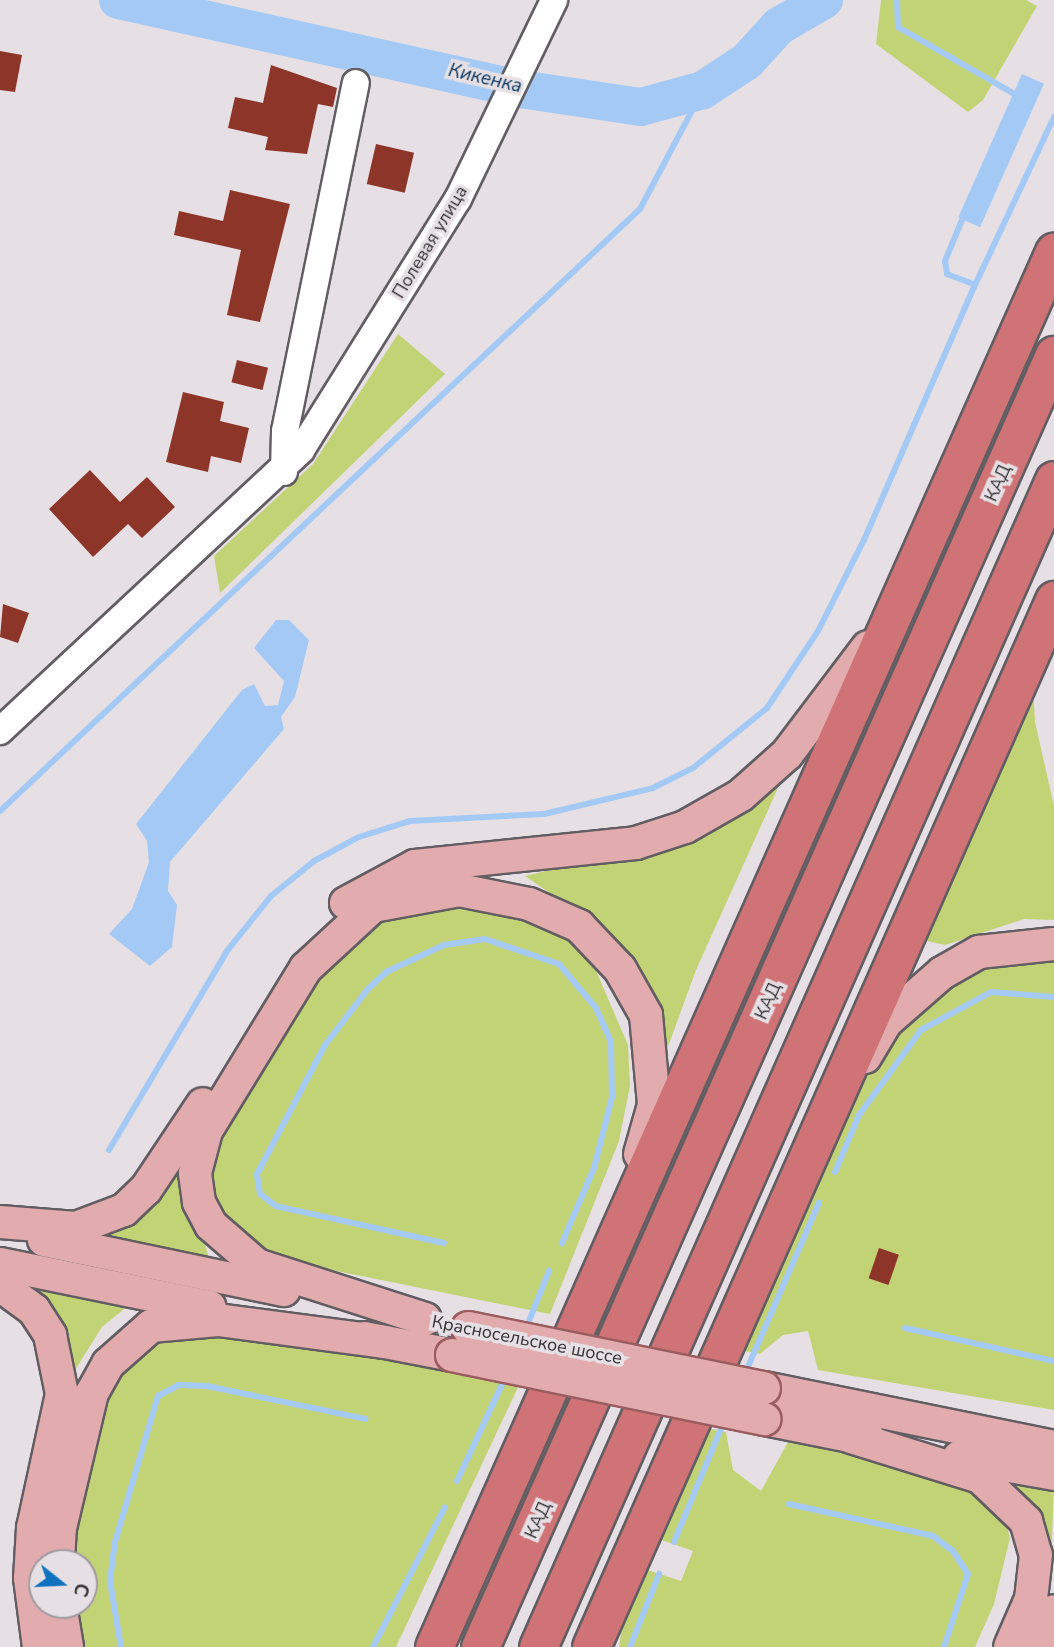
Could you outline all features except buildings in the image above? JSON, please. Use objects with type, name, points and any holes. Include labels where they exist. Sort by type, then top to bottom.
[{"type":"highway","points":[[440,1632],[600,1278],[1054,252]]},
{"type":"highway","name":"КАД","points":[[480,1647],[1054,355]]},
{"type":"highway","points":[[538,1647],[1054,480]]},
{"type":"highway","points":[[591,1647],[812,1157],[1054,600]]},
{"type":"main road","points":[[0,1222],[76,1228],[124,1209],[173,1152],[302,950],[339,907],[378,883],[415,866],[447,860],[636,843],[685,827],[741,794],[808,731],[906,587]]},
{"type":"main road","points":[[425,1319],[257,1265],[211,1225],[199,1202],[195,1173],[206,1131],[306,968],[373,906],[418,894],[493,895],[579,926],[620,968],[646,1015],[653,1105],[600,1278]]},
{"type":"main road","points":[[812,1157],[886,1022],[942,974],[978,952],[1054,944]]},
{"type":"main road","name":"Красносельское шоссе","points":[[0,1231],[425,1319],[460,1341],[798,1426],[1054,1474]]},
{"type":"main road","name":"Красносельское шоссе","points":[[0,1264],[386,1342],[460,1341],[815,1399],[1054,1447]]},
{"type":"main road","points":[[0,1285],[34,1310],[50,1335],[62,1394],[33,1528],[30,1578],[39,1647]]},
{"type":"main road","points":[[59,1549],[63,1516],[92,1392],[108,1364],[151,1326],[218,1320],[386,1342]]},
{"type":"main road","points":[[941,1424],[1054,1431]]},
{"type":"main road","points":[[851,1437],[980,1477],[1026,1521],[1036,1555],[1031,1599],[1010,1647]]},
{"type":"main road","points":[[608,1647],[619,1585]]},
{"type":"main road","points":[[1038,1647],[1054,1611]]},
{"type":"main road","points":[[62,1619],[67,1647]]},
{"type":"main road","points":[[426,1647],[440,1632]]},
{"type":"street","name":"Полевая улица","points":[[0,731],[284,472],[451,211],[507,105],[554,0]]},
{"type":"street","points":[[284,472],[285,431],[356,83]]},
{"type":"green space","points":[[101,0],[154,0],[497,76],[492,86],[482,87],[340,49]]},
{"type":"green space","points":[[881,0],[1026,0],[1037,6],[983,100],[968,112],[876,44]]},
{"type":"green space","points":[[398,334],[445,374],[220,593],[214,556],[313,464]]},
{"type":"green space","points":[[1032,666],[1035,722],[1054,806],[1054,920],[1024,919],[945,945],[927,941],[907,960]]},
{"type":"green space","points":[[791,759],[696,970],[665,1055],[588,919],[525,876],[609,856]]},
{"type":"green space","points":[[505,905],[567,937],[591,959],[628,1045],[630,1086],[619,1141],[550,1314],[272,1258],[231,1232],[207,1191],[219,1134],[324,966],[374,924],[415,906]]},
{"type":"green space","points":[[1054,958],[1054,1410],[818,1370],[808,1331],[783,1335],[760,1354],[735,1349],[844,1108],[893,1030],[967,968]]},
{"type":"green space","points":[[180,1158],[209,1258],[108,1237],[108,1229]]},
{"type":"green space","points":[[38,1287],[134,1301],[102,1327],[70,1378],[59,1321]]},
{"type":"green space","points":[[218,1326],[519,1385],[396,1647],[76,1647],[69,1619],[98,1619],[98,1549],[67,1549],[100,1396],[142,1343]]},
{"type":"green space","points":[[703,1427],[726,1432],[733,1470],[761,1491],[788,1442],[835,1447],[953,1480],[1002,1509],[1010,1538],[994,1604],[975,1647],[619,1647],[627,1597],[641,1568],[681,1581],[693,1551],[656,1538]]},
{"type":"green space","points":[[1003,1471],[1054,1482],[1051,1565],[1046,1566],[1038,1517]]},
{"type":"water","points":[[1022,74],[1044,84],[980,227],[958,217]]},
{"type":"water","points":[[276,620],[289,620],[309,640],[295,697],[281,717],[284,729],[170,862],[168,891],[177,905],[172,947],[150,966],[109,934],[132,909],[149,862],[147,841],[136,824],[242,690],[254,684],[265,706],[278,705],[284,681],[254,648]]},
{"type":"waterway","name":"Кикенка","points":[[118,0],[520,89],[641,107],[703,90],[747,61],[779,26],[824,0]]},
{"type":"waterway","points":[[897,0],[898,27],[1013,93]]},
{"type":"waterway","points":[[0,811],[640,209],[703,90]]},
{"type":"waterway","points":[[962,220],[945,261],[947,274],[975,285],[1054,117]]},
{"type":"waterway","points":[[109,1150],[227,951],[271,896],[314,861],[359,837],[410,821],[544,814],[653,788],[693,768],[767,708],[818,631],[864,540],[975,285]]},
{"type":"waterway","points":[[444,1243],[276,1206],[260,1194],[257,1174],[325,1045],[368,989],[386,972],[444,945],[485,939],[559,964],[596,1008],[611,1042],[612,1097],[594,1168],[562,1243]]},
{"type":"waterway","points":[[835,1172],[859,1115],[921,1030],[991,992],[1054,997]]},
{"type":"waterway","points":[[744,1376],[819,1203]]},
{"type":"waterway","points":[[525,1331],[549,1271]]},
{"type":"waterway","points":[[905,1328],[1054,1361]]},
{"type":"waterway","points":[[457,1481],[506,1376]]},
{"type":"waterway","points":[[121,1647],[110,1581],[115,1542],[158,1396],[179,1385],[207,1386],[366,1419]]},
{"type":"waterway","points":[[674,1542],[724,1421]]},
{"type":"waterway","points":[[789,1504],[933,1536],[953,1551],[968,1574],[944,1647]]},
{"type":"waterway","points":[[373,1647],[445,1507]]},
{"type":"waterway","points":[[630,1647],[659,1574]]}]
